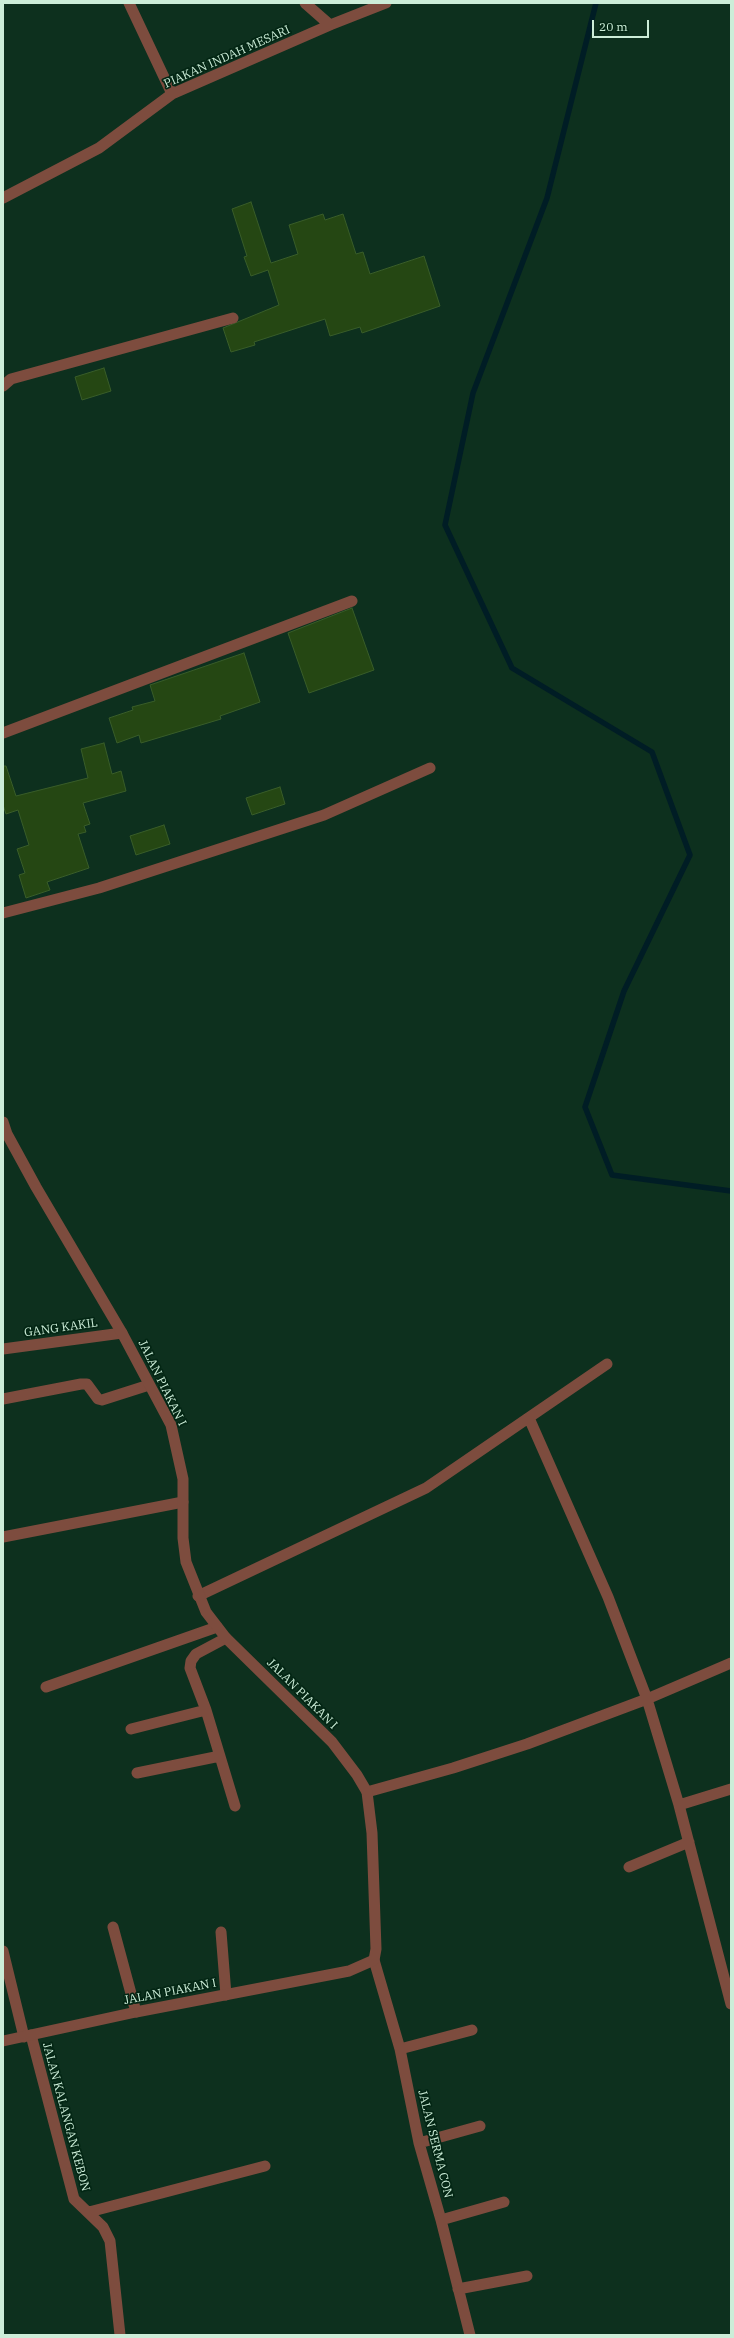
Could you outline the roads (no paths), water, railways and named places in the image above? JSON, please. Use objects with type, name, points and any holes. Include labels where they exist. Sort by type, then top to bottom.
[{"type":"street","points":[[129,3],[172,94]]},
{"type":"street","points":[[306,3],[330,25]]},
{"type":"street","name":"PIAKAN INDAH MESARI","points":[[3,198],[99,148],[172,94],[330,25],[386,3]]},
{"type":"street","points":[[3,386],[10,379],[234,318]]},
{"type":"street","points":[[3,733],[352,601]]},
{"type":"street","points":[[3,913],[99,888],[324,815],[430,768]]},
{"type":"street","name":"JALAN PIAKAN I","points":[[3,1122],[7,1134],[36,1187],[122,1333],[171,1424],[183,1479],[183,1538],[186,1562],[198,1596],[217,1627],[226,1638],[332,1742],[357,1775],[367,1792],[374,1858],[376,1949],[374,1960],[349,1971],[136,2012],[3,2041]]},
{"type":"street","name":"GANG KAKIL","points":[[3,1349],[122,1333]]},
{"type":"street","points":[[198,1596],[426,1488],[607,1364]]},
{"type":"street","points":[[3,1399],[87,1384],[98,1399],[102,1400],[149,1385]]},
{"type":"street","points":[[529,1418],[608,1597],[647,1699],[679,1805],[731,2004]]},
{"type":"street","points":[[3,1537],[183,1502]]},
{"type":"street","points":[[46,1687],[217,1627]]},
{"type":"street","points":[[226,1638],[196,1654],[191,1661],[190,1668],[206,1710],[235,1806]]},
{"type":"street","points":[[367,1792],[453,1768],[527,1744],[647,1699],[731,1663]]},
{"type":"street","points":[[131,1729],[206,1710]]},
{"type":"street","points":[[137,1773],[220,1756]]},
{"type":"street","points":[[679,1805],[731,1789]]},
{"type":"street","points":[[629,1867],[689,1842]]},
{"type":"street","points":[[113,1927],[136,2012]]},
{"type":"street","points":[[221,1932],[226,1995]]},
{"type":"street","name":"JALAN KALANGAN KEBON","points":[[3,1951],[74,2199],[103,2226],[110,2241],[120,2335]]},
{"type":"street","name":"JALAN SERMA CON","points":[[374,1960],[400,2049],[419,2143],[441,2220],[470,2335]]},
{"type":"street","points":[[400,2049],[472,2030]]},
{"type":"street","points":[[419,2143],[480,2126]]},
{"type":"street","points":[[89,2212],[264,2166]]},
{"type":"street","points":[[441,2220],[504,2202]]},
{"type":"street","points":[[458,2289],[527,2276]]},
{"type":"waterway","points":[[596,3],[547,198],[473,393],[445,525],[512,668],[652,752],[690,855],[624,991],[585,1107],[612,1175],[731,1191]]}]
